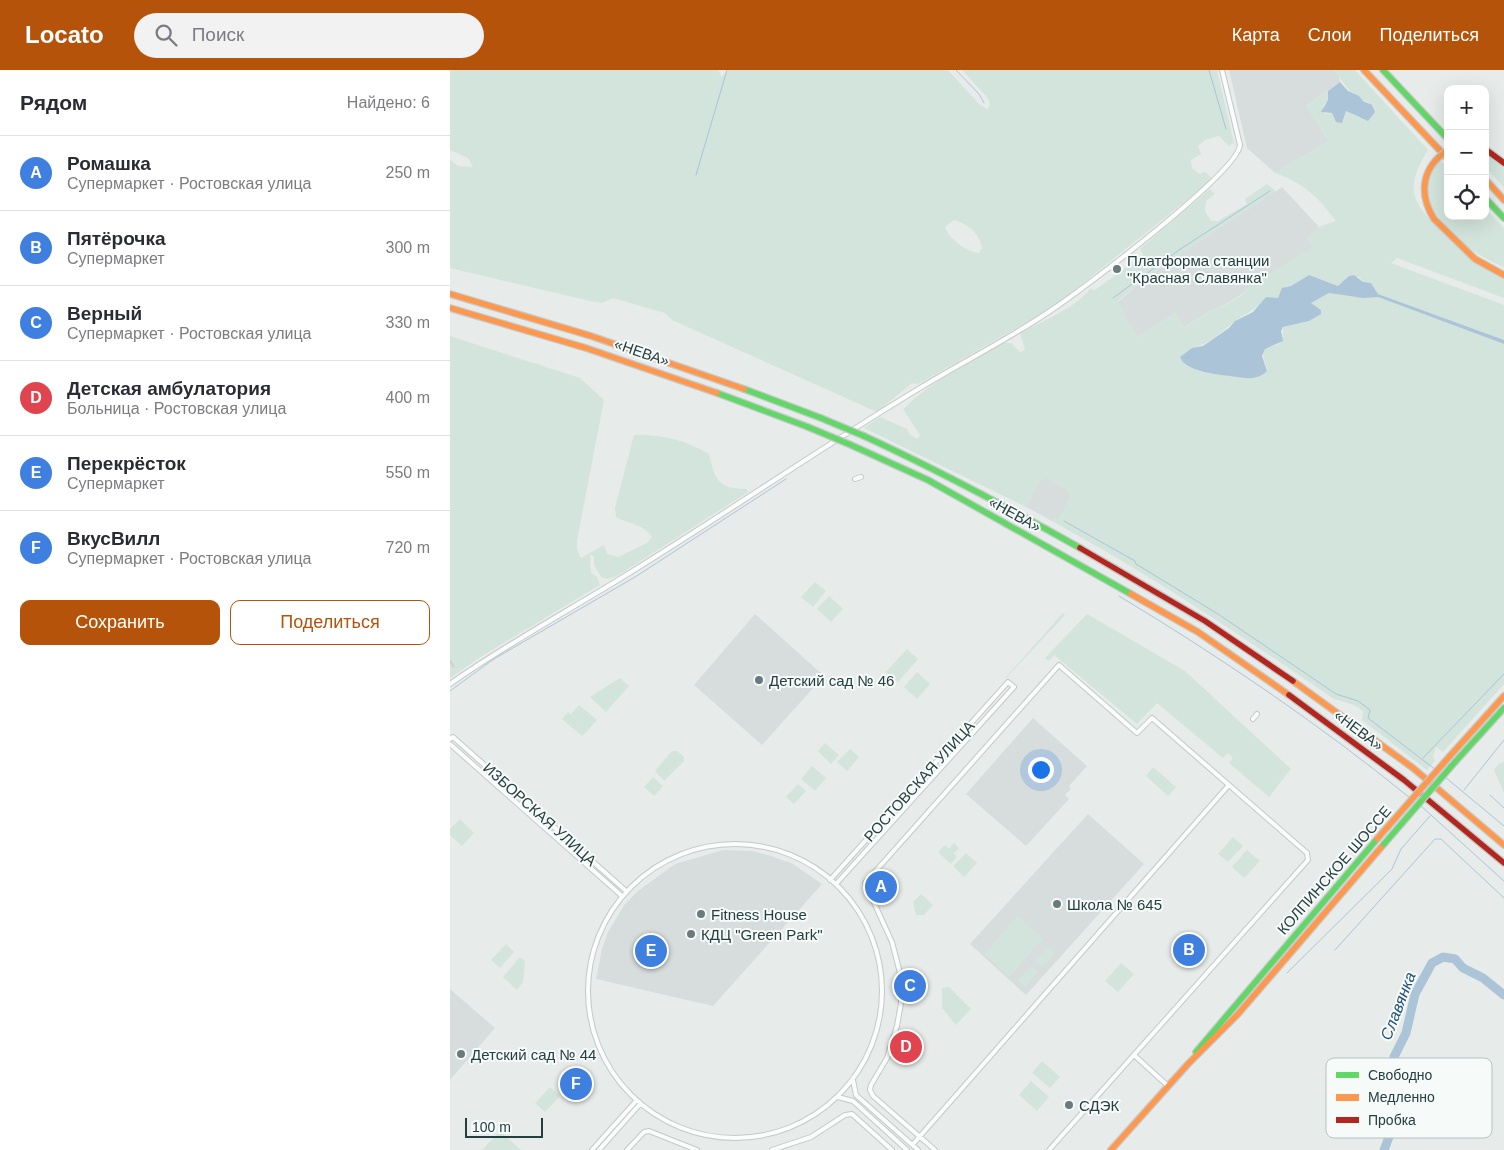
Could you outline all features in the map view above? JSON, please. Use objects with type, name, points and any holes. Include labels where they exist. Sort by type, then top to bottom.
[{"type":"main road","points":[[1364,70],[1444,155]]},
{"type":"main road","points":[[1383,70],[1444,135]]},
{"type":"main road","points":[[1489,152],[1504,163]]},
{"type":"main road","points":[[1444,153],[1432,162],[1424,178],[1423,191],[1425,203],[1434,219],[1473,258],[1484,266],[1504,275]]},
{"type":"main road","points":[[1489,184],[1504,200]]},
{"type":"main road","points":[[1489,202],[1504,218]]},
{"type":"main road","name":"«НЕВА»","points":[[450,294],[567,327],[631,348],[821,418],[934,468],[1003,504],[1205,621],[1270,664],[1414,768],[1504,845]]},
{"type":"main road","name":"«НЕВА»","points":[[450,308],[564,339],[714,390],[808,426],[936,485],[1198,632],[1270,681],[1356,744],[1504,863]]},
{"type":"main road","name":"КОЛПИНСКОЕ ШОССЕ","points":[[1188,1064],[1216,1026],[1504,696]]},
{"type":"main road","name":"КОЛПИНСКОЕ ШОССЕ","points":[[1112,1150],[1188,1064],[1238,1014],[1455,762],[1504,708]]},
{"type":"street","points":[[450,684],[488,657],[632,572],[910,394],[1054,309],[1166,222],[1215,180],[1239,152],[1240,145],[1222,70]]},
{"type":"street","points":[[855,479],[861,477]]},
{"type":"street","points":[[935,1150],[873,1096],[870,1090],[890,1050],[901,1003],[900,973],[894,949],[865,883],[1059,665],[1137,733],[1152,718],[1307,853],[1308,860],[1050,1150]]},
{"type":"street","name":"РОСТОВСКАЯ УЛИЦА","points":[[830,880],[1008,682],[1014,687],[836,884]]},
{"type":"street","points":[[1253,719],[1257,714]]},
{"type":"street","name":"ИЗБОРСКАЯ УЛИЦА","points":[[452,738],[626,891]]},
{"type":"street","name":"ИЗБОРСКАЯ УЛИЦА","points":[[450,744],[622,896]]},
{"type":"street","points":[[914,1143],[1228,786]]},
{"type":"street","points":[[724,844],[752,845],[779,851],[811,866],[836,884],[864,921],[876,950],[882,976],[882,1004],[877,1031],[870,1051],[853,1080],[838,1097],[801,1123],[783,1131],[745,1138],[707,1136],[689,1132],[663,1120],[638,1103],[623,1088],[602,1055],[592,1028],[587,1001],[589,967],[596,942],[607,918],[626,891],[647,873],[670,858],[705,847],[724,844]]},
{"type":"street","points":[[1134,1055],[1168,1086]]},
{"type":"street","points":[[853,1080],[856,1095],[918,1150]]},
{"type":"street","points":[[838,1097],[852,1101],[908,1150]]},
{"type":"street","points":[[592,1150],[638,1103]]},
{"type":"street","points":[[599,1150],[638,1103]]},
{"type":"street","points":[[772,1150],[811,1137],[845,1115],[852,1114],[892,1150]]},
{"type":"street","points":[[628,1150],[644,1132],[649,1130],[697,1150]]},
{"type":"shaded area","points":[[450,70],[719,70],[721,77],[728,70],[948,70],[980,105],[988,109],[990,104],[987,97],[962,70],[1217,70],[1234,143],[1229,146],[1219,136],[1205,140],[1198,146],[1201,154],[1191,160],[1192,168],[1199,174],[1205,172],[1213,179],[1052,308],[918,384],[912,383],[877,412],[672,320],[665,313],[613,298],[602,303],[590,301],[450,268],[450,160],[458,166],[473,167],[468,158],[450,150]],"holes":[[[954,220],[972,230],[979,238],[982,248],[979,253],[959,244],[947,232],[945,227]]]},
{"type":"shaded area","points":[[1229,70],[1334,70],[1339,76],[1340,82],[1306,106],[1329,141],[1275,173],[1247,148]]},
{"type":"shaded area","points":[[1334,70],[1355,70],[1428,150],[1419,166],[1414,185],[1415,197],[1420,208],[1429,219],[1454,241],[1504,277],[1504,298],[1397,258],[1391,263],[1504,305],[1504,340],[1378,294],[1371,283],[1363,282],[1359,277],[1349,276],[1338,286],[1309,275],[1291,286],[1285,287],[1278,298],[1266,297],[1255,308],[1215,337],[1204,344],[1192,348],[1218,373],[1252,378],[1267,371],[1263,358],[1265,349],[1279,344],[1283,336],[1283,327],[1309,321],[1320,314],[1321,310],[1311,303],[1329,293],[1355,297],[1378,297],[1504,344],[1504,684],[1443,752],[1436,747],[1433,756],[1435,761],[1427,770],[1362,720],[1363,711],[1354,705],[1334,699],[1195,606],[1050,520],[1058,519],[1070,499],[1067,490],[1046,478],[1040,482],[1026,507],[864,428],[880,417],[907,429],[909,434],[917,439],[920,435],[903,409],[914,399],[951,373],[1003,343],[1011,343],[1020,352],[1025,350],[1020,333],[1067,309],[1090,289],[1095,290],[1143,255],[1140,249],[1210,189],[1215,194],[1206,201],[1205,211],[1211,221],[1218,221],[1247,204],[1245,199],[1267,184],[1276,191],[1146,277],[1118,301],[1127,321],[1138,337],[1175,313],[1185,327],[1215,308],[1222,307],[1242,295],[1252,284],[1312,248],[1307,238],[1319,227],[1336,221],[1323,204],[1310,192],[1295,182],[1275,173],[1329,141],[1306,106],[1328,91],[1328,100],[1323,106],[1325,114],[1332,113],[1334,119],[1343,121],[1346,111],[1360,118],[1369,102],[1357,98]]},
{"type":"shaded area","points":[[1489,157],[1504,168],[1504,187],[1489,171]]},
{"type":"shaded area","points":[[1439,159],[1444,165],[1444,220],[1489,220],[1489,212],[1504,228],[1504,267],[1472,250],[1456,238],[1443,224],[1433,209],[1428,193],[1430,176]]},
{"type":"shaded area","points":[[1282,187],[1319,227],[1307,238],[1313,248],[1252,284],[1242,294],[1221,307],[1215,308],[1184,327],[1175,313],[1138,337],[1127,321],[1118,302],[1146,277]]},
{"type":"shaded area","points":[[450,336],[580,378],[604,400],[577,541],[577,549],[581,558],[604,545],[607,554],[618,557],[647,543],[652,537],[645,529],[616,517],[615,508],[634,435],[673,439],[700,449],[709,454],[713,470],[719,481],[724,485],[737,489],[747,489],[748,492],[617,576],[608,579],[602,578],[594,565],[594,556],[590,555],[591,573],[597,577],[600,585],[485,654],[450,678]]},
{"type":"shaded area","points":[[1023,464],[1084,473],[1059,519],[1050,520],[1017,502]]},
{"type":"shaded area","points":[[815,582],[826,591],[813,607],[801,597]]},
{"type":"shaded area","points":[[829,596],[843,609],[831,622],[817,609]]},
{"type":"shaded area","points":[[1063,613],[1065,615],[1006,678],[1006,677]]},
{"type":"shaded area","name":"Детский сад № 46","points":[[755,614],[824,676],[762,745],[694,685]]},
{"type":"shaded area","points":[[1087,614],[1185,671],[1291,769],[1269,797],[1229,763],[1233,758],[1228,753],[1223,758],[1157,703],[1137,724],[1054,655],[1049,661],[1045,658]]},
{"type":"shaded area","points":[[907,649],[918,659],[898,682],[886,672]]},
{"type":"shaded area","points":[[917,672],[930,684],[917,699],[904,687]]},
{"type":"shaded area","points":[[620,678],[629,686],[606,712],[590,697]]},
{"type":"shaded area","points":[[579,705],[597,720],[588,730],[571,714]]},
{"type":"shaded area","points":[[568,712],[588,730],[582,736],[562,719]]},
{"type":"shaded area","points":[[1033,718],[1087,766],[1069,786],[1071,789],[1065,795],[1069,799],[1026,846],[966,794]]},
{"type":"shaded area","points":[[825,743],[839,755],[831,764],[818,751]]},
{"type":"shaded area","points":[[850,749],[859,757],[847,771],[837,762]]},
{"type":"shaded area","points":[[672,751],[677,751],[684,757],[684,761],[664,781],[655,771]]},
{"type":"shaded area","points":[[1504,762],[1504,793],[1494,770],[1498,764]]},
{"type":"shaded area","points":[[812,766],[826,778],[815,791],[801,779]]},
{"type":"shaded area","points":[[1153,767],[1176,787],[1168,796],[1146,776]]},
{"type":"shaded area","points":[[653,777],[663,786],[654,796],[644,787]]},
{"type":"shaded area","points":[[798,784],[806,791],[794,804],[786,797]]},
{"type":"shaded area","name":"Школа № 645","points":[[1088,814],[1144,864],[1026,995],[970,944]]},
{"type":"shaded area","points":[[460,819],[474,833],[462,846],[450,835],[450,829]]},
{"type":"shaded area","points":[[1233,837],[1243,846],[1228,862],[1218,854]]},
{"type":"shaded area","points":[[954,843],[959,848],[954,853],[957,857],[951,864],[938,852],[945,845],[949,849]]},
{"type":"shaded area","points":[[723,850],[752,851],[771,856],[793,864],[822,884],[713,1006],[596,979],[602,949],[608,932],[625,904],[638,891],[675,864]]},
{"type":"shaded area","points":[[1247,850],[1260,861],[1244,878],[1232,867]]},
{"type":"shaded area","points":[[966,853],[977,863],[964,877],[953,866]]},
{"type":"shaded area","points":[[921,894],[933,905],[924,915],[916,915],[913,902]]},
{"type":"shaded area","points":[[1018,916],[1043,939],[1009,977],[984,954]]},
{"type":"shaded area","points":[[506,944],[514,952],[500,968],[491,960]]},
{"type":"shaded area","points":[[1048,946],[1055,953],[1042,967],[1035,961]]},
{"type":"shaded area","points":[[520,957],[525,961],[523,982],[517,990],[503,977]]},
{"type":"shaded area","points":[[1121,963],[1134,974],[1118,992],[1105,981]]},
{"type":"shaded area","points":[[1031,966],[1038,972],[1025,987],[1018,981]]},
{"type":"shaded area","points":[[949,987],[971,1009],[956,1025],[942,1008],[942,988]]},
{"type":"shaded area","name":"Детский сад № 44","points":[[450,989],[495,1028],[450,1080]]},
{"type":"shaded area","points":[[1042,1061],[1060,1077],[1050,1088],[1032,1073]]},
{"type":"shaded area","points":[[1031,1081],[1049,1097],[1037,1111],[1019,1095]]},
{"type":"shaded area","points":[[550,1087],[560,1096],[545,1112],[535,1103]]},
{"type":"shaded area","points":[[500,1131],[521,1150],[482,1150]]},
{"type":"water","points":[[1340,82],[1348,91],[1372,105],[1375,112],[1368,121],[1346,111],[1342,123],[1336,122],[1332,113],[1321,112],[1328,100],[1328,91]]},
{"type":"water","points":[[1309,275],[1338,286],[1349,276],[1354,275],[1363,282],[1371,283],[1378,294],[1504,340],[1504,344],[1378,297],[1363,298],[1329,293],[1311,303],[1321,310],[1321,314],[1309,321],[1283,327],[1281,331],[1283,341],[1265,349],[1262,356],[1267,371],[1260,376],[1248,378],[1208,373],[1184,363],[1180,357],[1192,348],[1203,346],[1229,328],[1235,321],[1253,312],[1266,297],[1278,298],[1282,288],[1291,286]]},
{"type":"waterway","points":[[696,175],[727,70]]},
{"type":"waterway","points":[[956,70],[979,94],[984,103]]},
{"type":"waterway","points":[[1209,70],[1226,129]]},
{"type":"waterway","points":[[1113,298],[1179,250],[1270,191]]},
{"type":"waterway","points":[[450,691],[494,659],[635,577],[786,479]]},
{"type":"waterway","points":[[1064,521],[1135,561],[1136,564],[1218,614],[1336,694],[1358,701],[1370,710],[1368,718],[1436,770]]},
{"type":"waterway","points":[[1119,596],[1268,692],[1340,743],[1410,798]]},
{"type":"waterway","points":[[450,661],[454,667]]},
{"type":"waterway","points":[[1423,758],[1504,674]]},
{"type":"waterway","points":[[1464,790],[1504,740]]},
{"type":"waterway","points":[[1445,777],[1504,826]]},
{"type":"waterway","points":[[1490,795],[1504,808]]},
{"type":"waterway","points":[[1421,806],[1504,881]]},
{"type":"waterway","points":[[1287,973],[1392,869],[1401,849],[1430,816]]},
{"type":"waterway","points":[[1335,950],[1435,839],[1441,839],[1504,898]]},
{"type":"waterway","name":"Славянка","points":[[1394,1058],[1406,1033],[1415,994],[1432,963],[1443,957],[1455,959],[1463,968],[1483,978],[1504,995]]},
{"type":"waterway","name":"Славянка","points":[[1384,1150],[1389,1138]]},
{"type":"traffic: fast","points":[[1383,70],[1444,135]]},
{"type":"traffic: fast","points":[[1489,202],[1504,218]]},
{"type":"traffic: fast","points":[[744,389],[821,418]]},
{"type":"traffic: fast","points":[[717,393],[808,427]]},
{"type":"traffic: fast","points":[[821,418],[864,436]]},
{"type":"traffic: fast","points":[[808,427],[851,445]]},
{"type":"traffic: fast","points":[[864,436],[919,462],[1080,548]]},
{"type":"traffic: fast","points":[[851,445],[928,480],[1131,594]]},
{"type":"traffic: fast","points":[[1455,762],[1504,708]]},
{"type":"traffic: fast","points":[[1384,844],[1455,762]]},
{"type":"traffic: fast","points":[[1196,1052],[1377,839]]},
{"type":"traffic: slow","points":[[1364,70],[1444,155]]},
{"type":"traffic: slow","points":[[1434,219],[1426,200],[1425,181],[1433,164],[1444,153]]},
{"type":"traffic: slow","points":[[1489,183],[1504,200]]},
{"type":"traffic: slow","points":[[1434,219],[1475,259],[1504,275]]},
{"type":"traffic: slow","points":[[450,294],[591,336],[744,389]]},
{"type":"traffic: slow","points":[[450,308],[586,348],[717,393]]},
{"type":"traffic: slow","points":[[1131,594],[1198,632],[1289,695]]},
{"type":"traffic: slow","points":[[1293,681],[1413,768],[1504,845]]},
{"type":"traffic: slow","points":[[1449,757],[1504,696]]},
{"type":"traffic: slow","points":[[1377,839],[1449,757]]},
{"type":"traffic: slow","points":[[1111,1150],[1188,1064],[1238,1014],[1384,844]]},
{"type":"traffic: jam","points":[[1489,152],[1504,163]]},
{"type":"traffic: jam","points":[[1080,548],[1205,621],[1293,681]]},
{"type":"traffic: jam","points":[[1289,695],[1404,780],[1504,863]]},
{"type":"place","name":"Платформа станции \"Красная Славянка\"","points":[[1117,269]]},
{"type":"place","name":"Детский сад № 46","points":[[759,680]]},
{"type":"place","name":"Ромашка","points":[[881,887]]},
{"type":"place","name":"Школа № 645","points":[[1057,904]]},
{"type":"place","name":"Fitness House","points":[[701,914]]},
{"type":"place","name":"КДЦ \"Green Park\"","points":[[691,934]]},
{"type":"place","name":"Пятёрочка","points":[[1189,950]]},
{"type":"place","name":"Перекрёсток","points":[[651,951]]},
{"type":"place","name":"Верный","points":[[910,986]]},
{"type":"place","name":"Детская амбулатория","points":[[906,1047]]},
{"type":"place","name":"Детский сад № 44","points":[[461,1054]]},
{"type":"place","name":"ВкусВилл","points":[[576,1084]]},
{"type":"place","name":"СДЭК","points":[[1069,1105]]}]
